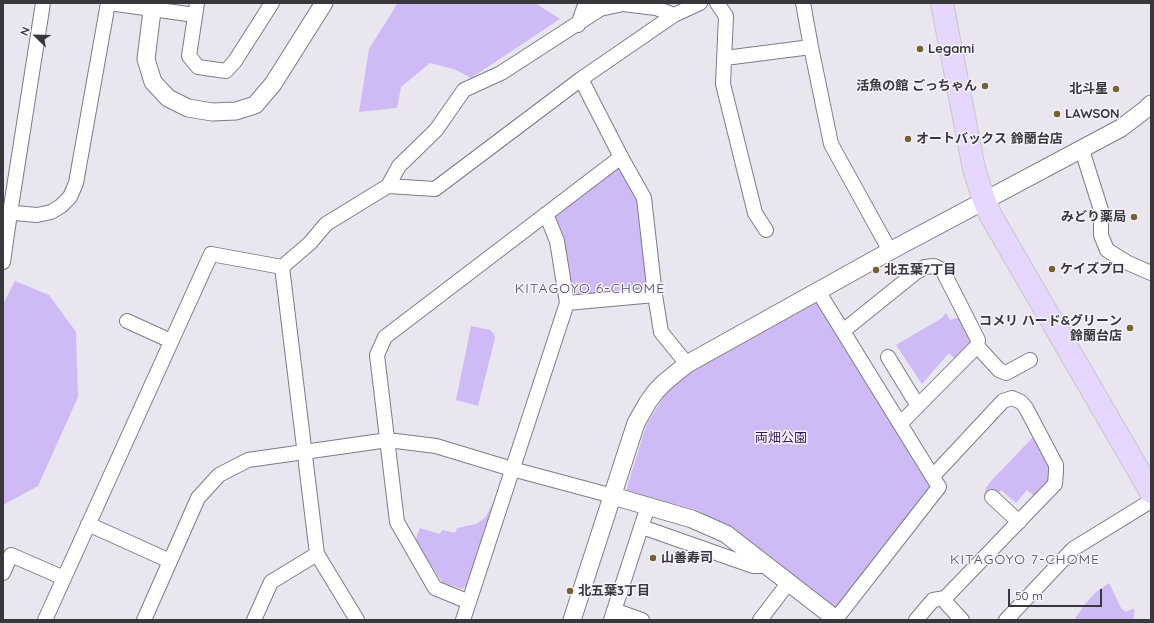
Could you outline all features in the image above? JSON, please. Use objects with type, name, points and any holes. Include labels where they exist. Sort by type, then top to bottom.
[{"type":"main road","points":[[942,3],[974,169],[984,200],[995,223],[1151,492]]},
{"type":"street","points":[[3,262],[6,213],[43,3]]},
{"type":"street","points":[[6,213],[37,215],[52,212],[70,197],[76,183],[109,3],[196,9],[189,56],[198,67],[226,70],[235,61],[272,3]]},
{"type":"street","points":[[153,6],[146,59],[153,82],[168,98],[188,108],[212,112],[236,111],[255,104],[273,84],[324,3]]},
{"type":"street","points":[[578,25],[584,8],[588,3]]},
{"type":"street","points":[[661,3],[674,15]]},
{"type":"street","points":[[388,186],[435,189],[581,79],[674,15],[700,3]]},
{"type":"street","points":[[717,3],[726,16],[723,84],[755,213],[766,230]]},
{"type":"street","points":[[804,3],[811,47],[831,144],[890,251]]},
{"type":"street","points":[[282,267],[310,243],[326,224],[388,186],[399,166],[436,130],[464,90],[501,73],[578,25],[600,9],[623,4],[656,8],[674,15]]},
{"type":"street","points":[[725,58],[811,47]]},
{"type":"street","points":[[581,79],[621,158],[644,198],[655,295],[661,332],[687,364]]},
{"type":"street","points":[[572,620],[636,423],[642,411],[656,391],[687,364],[984,200],[1082,150],[1121,128],[1149,109]]},
{"type":"street","points":[[1082,150],[1101,210],[1101,235],[1107,250],[1128,263],[1151,273]]},
{"type":"street","points":[[469,602],[435,588],[397,522],[377,355],[385,337],[621,158]]},
{"type":"street","points":[[463,620],[567,303],[557,241],[546,214]]},
{"type":"street","points":[[45,620],[212,254],[282,267]]},
{"type":"street","points":[[843,331],[915,273],[925,267],[934,266],[942,270],[978,340],[977,346],[900,424]]},
{"type":"street","points":[[282,267],[317,554],[357,620]]},
{"type":"street","points":[[144,620],[198,498],[219,475],[248,460],[388,440],[436,446],[512,469],[692,519],[726,534],[837,620],[939,486],[818,291]]},
{"type":"street","points":[[567,303],[655,295]]},
{"type":"street","points":[[127,321],[172,341]]},
{"type":"street","points":[[977,346],[1000,370],[1006,373],[1030,360]]},
{"type":"street","points":[[888,357],[918,406]]},
{"type":"street","points":[[916,620],[933,600],[945,598],[1055,484],[1056,465],[1026,408],[1021,402],[1012,398],[1003,401],[933,476]]},
{"type":"street","points":[[992,497],[1018,522]]},
{"type":"street","points":[[1006,620],[1073,549],[1151,501]]},
{"type":"street","points":[[642,620],[613,615],[648,506]]},
{"type":"street","points":[[88,524],[170,561]]},
{"type":"street","points":[[642,527],[753,566],[767,566]]},
{"type":"street","points":[[254,620],[271,582],[317,554]]},
{"type":"street","points":[[3,573],[11,555],[64,578]]},
{"type":"street","points":[[760,620],[789,582]]},
{"type":"street","points":[[945,598],[947,604],[962,620]]},
{"type":"green space","points":[[397,3],[535,3],[560,19],[471,78],[454,69],[430,63],[401,87],[397,108],[359,112],[369,49]]},
{"type":"green space","points":[[616,167],[625,171],[642,199],[650,284],[644,291],[579,299],[571,292],[550,214]]},
{"type":"green space","points":[[15,281],[49,295],[76,332],[78,397],[38,486],[3,505],[3,304]]},
{"type":"green space","name":"両畑公園","points":[[817,299],[933,485],[835,612],[742,535],[697,510],[626,491],[646,426],[667,391],[694,368]]},
{"type":"green space","points":[[946,313],[950,320],[962,316],[973,339],[957,361],[949,353],[922,384],[896,345],[942,318]]},
{"type":"green space","points":[[471,326],[490,330],[494,334],[495,338],[478,406],[456,400]]},
{"type":"green space","points":[[1035,435],[1053,474],[1036,498],[1027,490],[1016,503],[1001,490],[998,494],[990,497],[985,493],[986,488],[991,481]]},
{"type":"green space","points":[[494,501],[496,503],[470,584],[462,589],[443,583],[415,541],[420,528],[440,534],[442,530],[455,533],[457,528],[476,524],[485,518]]},
{"type":"green space","points":[[1109,583],[1121,608],[1126,612],[1132,609],[1135,610],[1133,620],[1074,620],[1085,604],[1096,592]]},
{"type":"place","name":"Legami","points":[[920,49]]},
{"type":"place","name":"活魚の館 ごっちゃん","points":[[985,86]]},
{"type":"place","name":"北斗星","points":[[1116,89]]},
{"type":"place","name":"LAWSON","points":[[1057,114]]},
{"type":"place","name":"オートバックス 鈴蘭台店","points":[[908,139]]},
{"type":"place","name":"みどり薬局","points":[[1134,217]]},
{"type":"place","name":"ケイズプロ","points":[[1052,269]]},
{"type":"place","name":"北五葉7丁目","points":[[876,270]]},
{"type":"place","name":"コメリ ハード&グリーン 鈴蘭台店","points":[[1130,328]]},
{"type":"place","name":"山善寿司","points":[[653,558]]},
{"type":"place","name":"北五葉3丁目","points":[[570,591]]},
{"type":"district","name":"KITAGOYO 6-CHOME","points":[[590,289]]},
{"type":"district","name":"KITAGOYO 7-CHOME","points":[[1025,560]]}]
